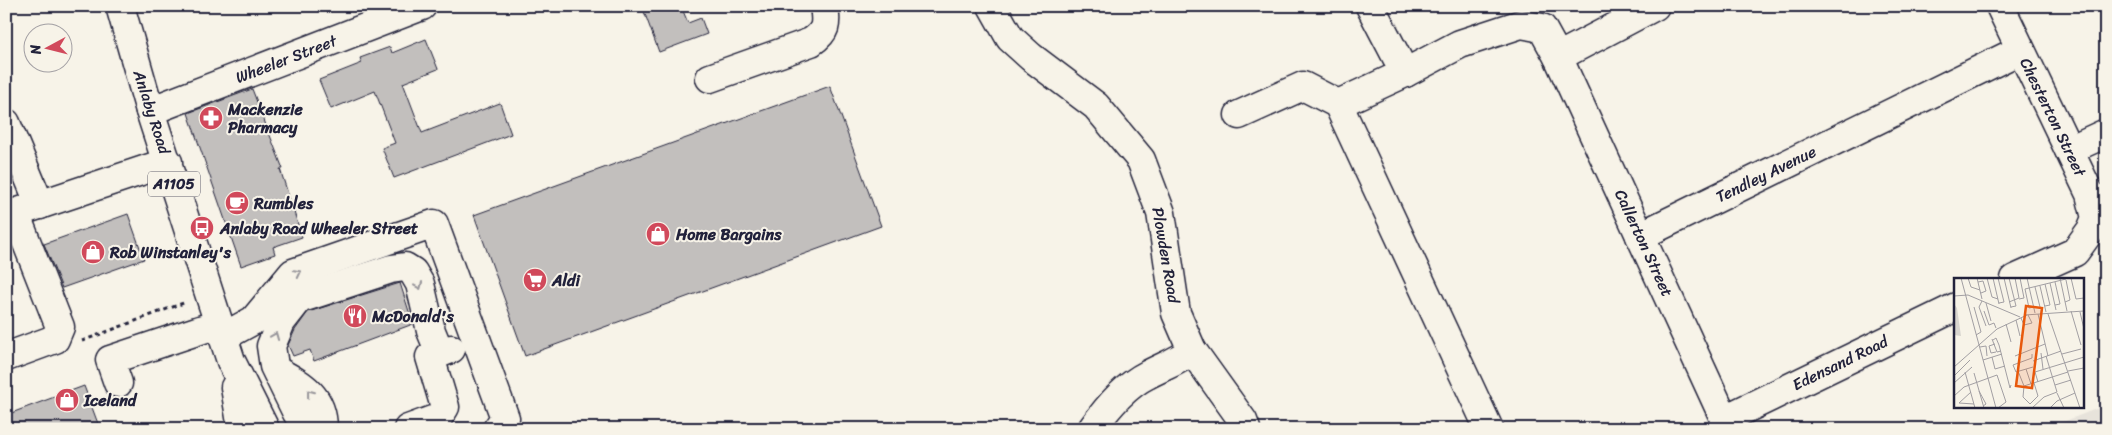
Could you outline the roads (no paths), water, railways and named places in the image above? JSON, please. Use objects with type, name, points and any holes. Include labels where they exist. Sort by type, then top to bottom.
[{"type":"street","name":"Anlaby Road","points":[[120,6],[150,111],[168,162],[224,341],[265,429]]},
{"type":"street","name":"Wheeler Street","points":[[150,111],[422,6]]},
{"type":"street","points":[[710,78],[811,42],[822,34],[826,24],[824,6]]},
{"type":"street","name":"Plowden Road","points":[[992,6],[1010,38],[1031,57],[1096,106],[1141,160],[1161,212],[1176,313],[1192,350],[1246,429]]},
{"type":"street","points":[[1338,104],[1405,73],[1370,6]]},
{"type":"street","points":[[1558,57],[1655,6]]},
{"type":"street","name":"Chesterton Street","points":[[2000,6],[2090,194],[2098,235]]},
{"type":"street","name":"Callerton Street","points":[[1405,73],[1460,44],[1521,24],[1542,28],[1558,57],[1727,424]]},
{"type":"street","name":"Tendley Avenue","points":[[1640,236],[2020,50]]},
{"type":"street","points":[[1239,115],[1303,86],[1338,104],[1489,429]]},
{"type":"street","points":[[6,123],[20,211],[60,327],[55,339],[6,357]]},
{"type":"street","points":[[2069,150],[2106,133]]},
{"type":"street","points":[[20,211],[168,162]]},
{"type":"street","points":[[118,383],[110,360],[224,341],[254,320],[293,273],[434,224],[505,418],[497,429]]},
{"type":"street","points":[[2017,278],[2075,252],[2098,235]]},
{"type":"street","points":[[306,429],[277,371],[271,346],[281,322],[299,300],[391,269],[405,267],[413,272],[420,284],[446,407],[438,418],[408,429]]},
{"type":"street","name":"Edensand Road","points":[[1727,424],[1954,307]]},
{"type":"street","points":[[435,355],[476,339]]},
{"type":"street","name":"Anlaby Road","points":[[224,341],[242,429]]},
{"type":"street","points":[[1092,429],[1109,405],[1145,375],[1180,360],[1192,350]]},
{"type":"street","points":[[277,371],[304,385],[314,397],[322,412],[323,429]]},
{"type":"place","name":"Mackenzie Pharmacy","points":[[211,118]]},
{"type":"place","name":"Rumbles","points":[[237,203]]},
{"type":"place","name":"Anlaby Road Wheeler Street","points":[[202,228]]},
{"type":"place","name":"Home Bargains","points":[[658,234]]},
{"type":"place","name":"Rob Winstanley's","points":[[93,252]]},
{"type":"place","name":"Aldi","points":[[535,280]]},
{"type":"place","name":"McDonald's","points":[[355,316]]},
{"type":"place","name":"Iceland","points":[[67,400]]}]
